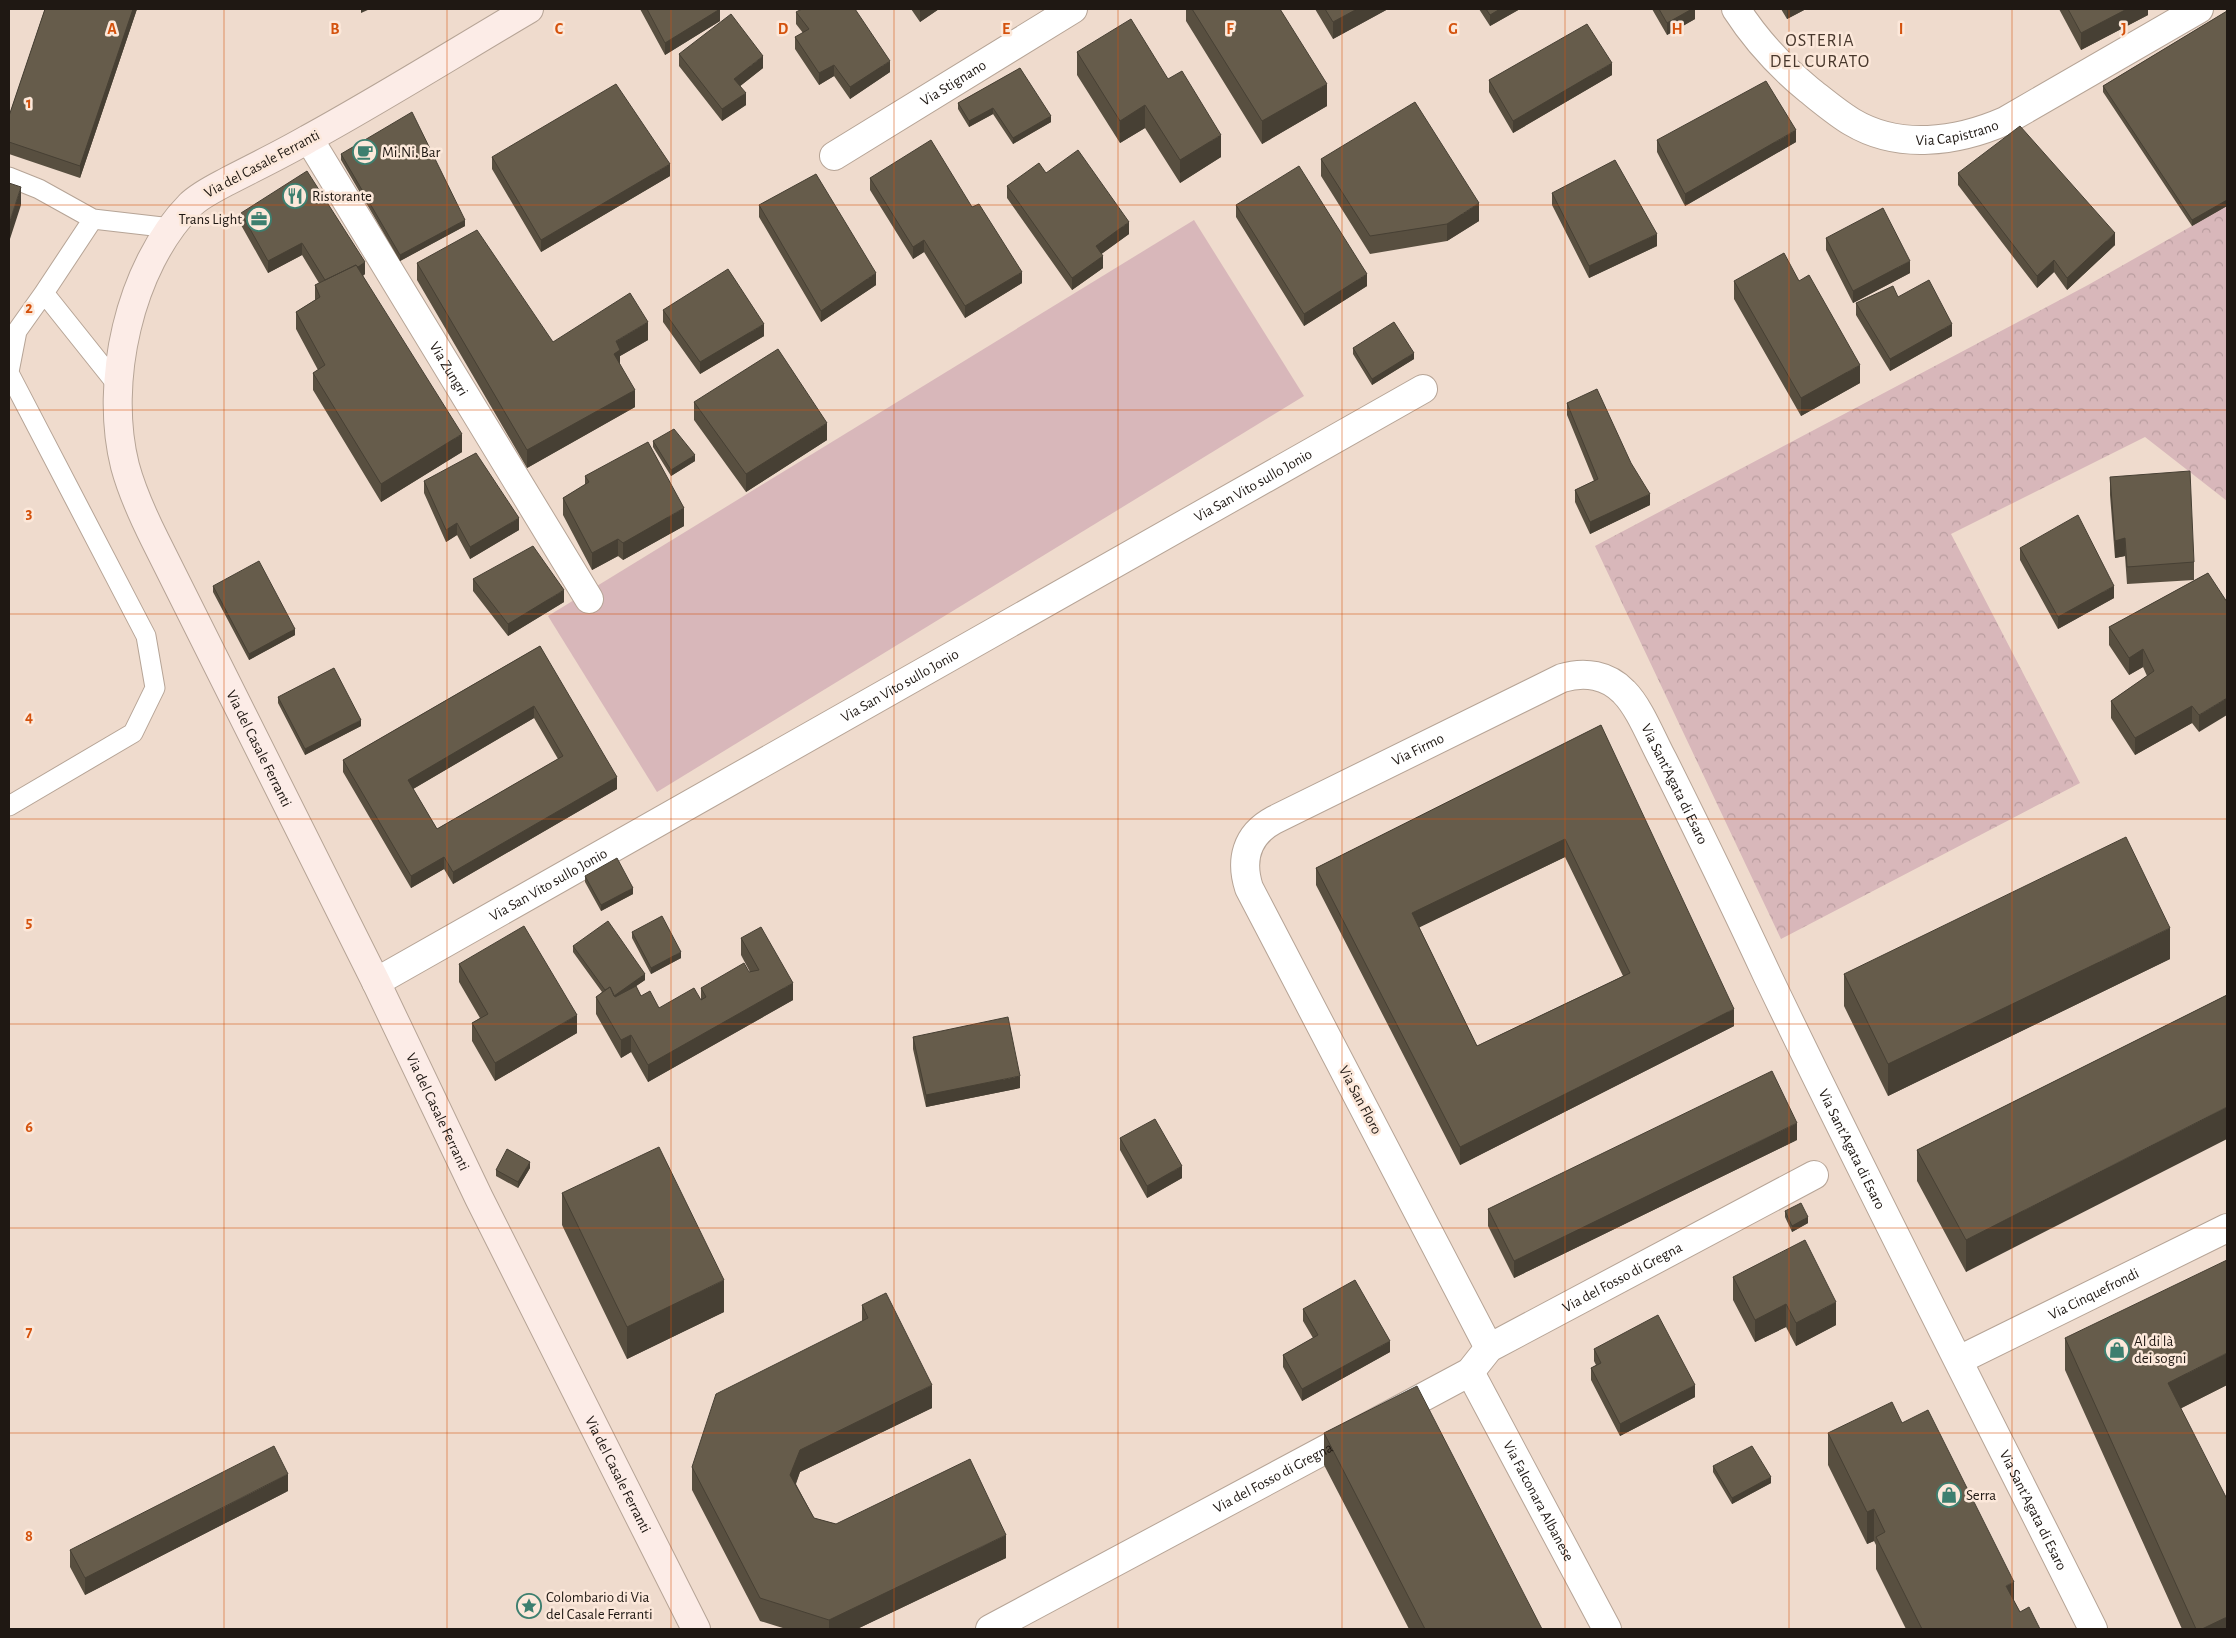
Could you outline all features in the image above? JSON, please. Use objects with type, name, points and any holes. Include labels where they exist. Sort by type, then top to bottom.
[{"type":"street","name":"Via del Casale Ferranti","points":[[530,9],[309,139],[203,195],[190,204],[171,228],[144,274],[130,311],[120,362],[120,441],[132,489],[154,540],[376,982],[479,1198],[696,1629]]},
{"type":"street","name":"Via Stignano","points":[[834,156],[1073,9]]},
{"type":"street","name":"Via Capistrano","points":[[1736,9],[1765,47],[1782,65],[1822,101],[1851,122],[1882,135],[1909,140],[1938,140],[1980,131],[2018,115],[2199,9]]},
{"type":"street","name":"Via Zungri","points":[[309,139],[589,599]]},
{"type":"street","name":"Via San Vito sullo Jonio","points":[[376,982],[1423,389]]},
{"type":"street","name":"Via Firmo","points":[[1247,848],[1258,830],[1274,820],[1552,683],[1572,675],[1601,676]]},
{"type":"street","name":"Via Sant'Agata di Esaro","points":[[1601,676],[1624,691],[1635,706],[1692,816],[1854,1155],[2093,1629]]},
{"type":"street","name":"Via San Floro","points":[[1247,848],[1245,871],[1250,888],[1489,1348]]},
{"type":"street","name":"Via del Fosso di Gregna","points":[[990,1629],[1470,1372],[1489,1348],[1814,1176]]},
{"type":"street","name":"Via Cinquefrondi","points":[[1959,1360],[2227,1228]]},
{"type":"street","name":"Via Falconara Albanese","points":[[1470,1372],[1607,1629]]},
{"type":"lane","points":[[9,178],[39,189],[93,219],[171,228]]},
{"type":"lane","points":[[9,806],[133,733],[155,688],[146,636],[9,372],[17,331],[93,219]]},
{"type":"lane","points":[[44,293],[119,387]]},
{"type":"green space","points":[[2227,206],[2227,501],[2145,437],[1951,534],[2080,783],[1781,939],[1595,546],[2088,285]]},
{"type":"green space","points":[[1194,220],[1304,396],[657,792],[548,616]]},
{"type":"building","points":[[45,9],[133,9],[80,166],[9,142],[9,116]]},
{"type":"building","points":[[647,9],[720,9],[665,43]]},
{"type":"building","points":[[802,9],[855,9],[890,61],[850,87],[834,65],[819,73],[795,37],[809,29],[796,12]]},
{"type":"building","points":[[1192,9],[1280,9],[1327,84],[1262,121]]},
{"type":"building","points":[[1325,9],[1357,9],[1333,22]]},
{"type":"building","points":[[1486,9],[1500,9],[1490,15]]},
{"type":"building","points":[[1659,9],[1692,9],[1667,23]]},
{"type":"building","points":[[2068,9],[2127,9],[2081,33]]},
{"type":"building","points":[[2227,11],[2227,200],[2192,220],[2103,86]]},
{"type":"building","points":[[731,14],[763,56],[734,79],[746,93],[722,109],[679,54]]},
{"type":"building","points":[[1131,19],[1168,79],[1182,71],[1221,135],[1180,160],[1145,105],[1120,121],[1077,52]]},
{"type":"building","points":[[1587,24],[1612,63],[1513,121],[1489,80]]},
{"type":"building","points":[[1020,68],[1051,116],[1013,138],[993,108],[969,121],[958,103]]},
{"type":"building","points":[[1766,81],[1796,130],[1685,194],[1657,140]]},
{"type":"building","points":[[616,84],[670,164],[541,240],[492,157]]},
{"type":"building","points":[[1415,102],[1479,203],[1447,224],[1370,236],[1321,159]]},
{"type":"building","points":[[412,112],[465,220],[400,255],[341,154]]},
{"type":"building","points":[[2020,126],[2115,233],[2067,278],[2054,260],[2037,276],[1958,173]]},
{"type":"building","points":[[931,140],[972,207],[979,204],[1022,272],[965,306],[924,240],[913,247],[870,178]]},
{"type":"building","points":[[1078,150],[1129,222],[1096,246],[1103,256],[1072,278],[1007,186],[1039,163],[1046,173]]},
{"type":"building","points":[[1615,160],[1657,234],[1589,266],[1552,193]]},
{"type":"building","points":[[1299,166],[1367,274],[1304,314],[1236,205]]},
{"type":"building","points":[[307,171],[365,262],[358,267],[356,265],[325,280],[302,243],[268,261],[241,213]]},
{"type":"building","points":[[816,174],[876,273],[821,311],[759,205]]},
{"type":"building","points":[[9,183],[21,187],[9,224]]},
{"type":"building","points":[[1883,208],[1910,261],[1853,291],[1826,238]]},
{"type":"building","points":[[477,230],[553,342],[630,293],[648,322],[616,341],[620,350],[614,354],[635,390],[527,450],[417,263]]},
{"type":"building","points":[[1784,253],[1799,281],[1809,275],[1860,365],[1801,398],[1734,281]]},
{"type":"building","points":[[356,265],[462,434],[381,484],[313,373],[325,365],[296,312],[320,297],[315,285]]},
{"type":"building","points":[[728,269],[764,324],[700,362],[663,310]]},
{"type":"building","points":[[1929,280],[1952,324],[1890,359],[1856,303],[1893,286],[1898,297]]},
{"type":"building","points":[[1394,322],[1414,353],[1372,379],[1353,348]]},
{"type":"building","points":[[778,349],[827,423],[746,474],[694,402]]},
{"type":"building","points":[[1597,389],[1631,463],[1650,494],[1590,522],[1575,490],[1598,479],[1567,403]]},
{"type":"building","points":[[674,429],[695,455],[671,470],[653,441]]},
{"type":"building","points":[[648,442],[684,508],[623,543],[618,539],[592,553],[563,498],[589,482],[585,476]]},
{"type":"building","points":[[476,453],[519,518],[470,547],[457,523],[446,530],[424,481]]},
{"type":"building","points":[[2190,471],[2194,562],[2127,567],[2125,538],[2115,541],[2110,477]]},
{"type":"building","points":[[2078,515],[2114,586],[2058,617],[2020,548]]},
{"type":"building","points":[[533,546],[564,590],[508,624],[473,579]]},
{"type":"building","points":[[259,561],[295,629],[249,654],[213,586]]},
{"type":"building","points":[[2208,573],[2227,602],[2227,698],[2199,715],[2192,706],[2135,738],[2111,701],[2154,671],[2143,649],[2129,658],[2109,627]]},
{"type":"building","points":[[540,646],[617,777],[453,872],[444,857],[411,876],[343,760]],"holes":[[[534,706],[563,756],[437,829],[408,780]]]},
{"type":"building","points":[[334,668],[361,720],[305,749],[278,697]]},
{"type":"building","points":[[1601,725],[1734,1009],[1460,1147],[1316,868]],"holes":[[[1565,839],[1630,973],[1477,1046],[1412,913]]]},
{"type":"building","points":[[2126,837],[2170,928],[1888,1064],[1844,974]]},
{"type":"building","points":[[617,858],[633,888],[601,905],[585,876]]},
{"type":"building","points":[[662,916],[681,952],[651,968],[632,932]]},
{"type":"building","points":[[608,921],[645,974],[614,996],[610,987],[605,990],[573,946]]},
{"type":"building","points":[[524,926],[577,1015],[495,1063],[472,1023],[488,1014],[459,964]]},
{"type":"building","points":[[761,927],[793,983],[648,1065],[631,1035],[621,1040],[596,997],[610,987],[615,997],[636,986],[641,996],[650,991],[659,1008],[694,988],[701,1000],[706,997],[701,988],[744,963],[749,972],[759,970],[741,938]]},
{"type":"building","points":[[2227,995],[2227,1107],[1966,1240],[1917,1150]]},
{"type":"building","points":[[1008,1017],[1020,1076],[926,1095],[913,1037]]},
{"type":"building","points":[[1772,1071],[1797,1123],[1514,1261],[1488,1209]]},
{"type":"building","points":[[1155,1119],[1182,1166],[1147,1186],[1120,1138]]},
{"type":"building","points":[[659,1147],[724,1280],[627,1327],[562,1193]]},
{"type":"building","points":[[507,1149],[530,1162],[518,1182],[496,1170]]},
{"type":"building","points":[[1801,1203],[1808,1217],[1792,1226],[1785,1211]]},
{"type":"building","points":[[1805,1240],[1836,1302],[1796,1323],[1786,1304],[1755,1320],[1733,1277]]},
{"type":"building","points":[[2227,1260],[2227,1353],[2168,1383],[2227,1499],[2227,1617],[2202,1629],[2196,1629],[2065,1338]]},
{"type":"building","points":[[1355,1280],[1390,1341],[1302,1389],[1283,1355],[1318,1335],[1303,1309]]},
{"type":"building","points":[[886,1293],[932,1385],[800,1450],[790,1475],[814,1518],[836,1524],[970,1459],[1006,1535],[829,1620],[760,1598],[692,1467],[716,1394],[868,1318],[862,1305]]},
{"type":"building","points":[[1658,1315],[1695,1385],[1620,1424],[1591,1368],[1601,1363],[1594,1349]]},
{"type":"building","points":[[1417,1386],[1542,1629],[1425,1629],[1324,1433]]},
{"type":"building","points":[[1892,1402],[1902,1423],[1928,1410],[2014,1582],[2006,1586],[2020,1612],[2029,1607],[2040,1629],[1922,1629],[1876,1537],[1885,1532],[1874,1509],[1867,1512],[1828,1433]]},
{"type":"building","points":[[274,1446],[288,1474],[85,1578],[70,1550]]},
{"type":"building","points":[[1752,1446],[1771,1477],[1732,1498],[1713,1466]]},
{"type":"place","name":"Mi.Ni. Bar","points":[[365,152]]},
{"type":"place","name":"Ristorante","points":[[295,196]]},
{"type":"place","name":"Trans Light","points":[[259,219]]},
{"type":"place","name":"Al di là dei sogni","points":[[2117,1350]]},
{"type":"place","name":"Serra","points":[[1949,1495]]},
{"type":"place","name":"Colombario di Via del Casale Ferranti","points":[[529,1606]]},
{"type":"district","name":"OSTERIA DEL CURATO","points":[[1820,51]]}]
